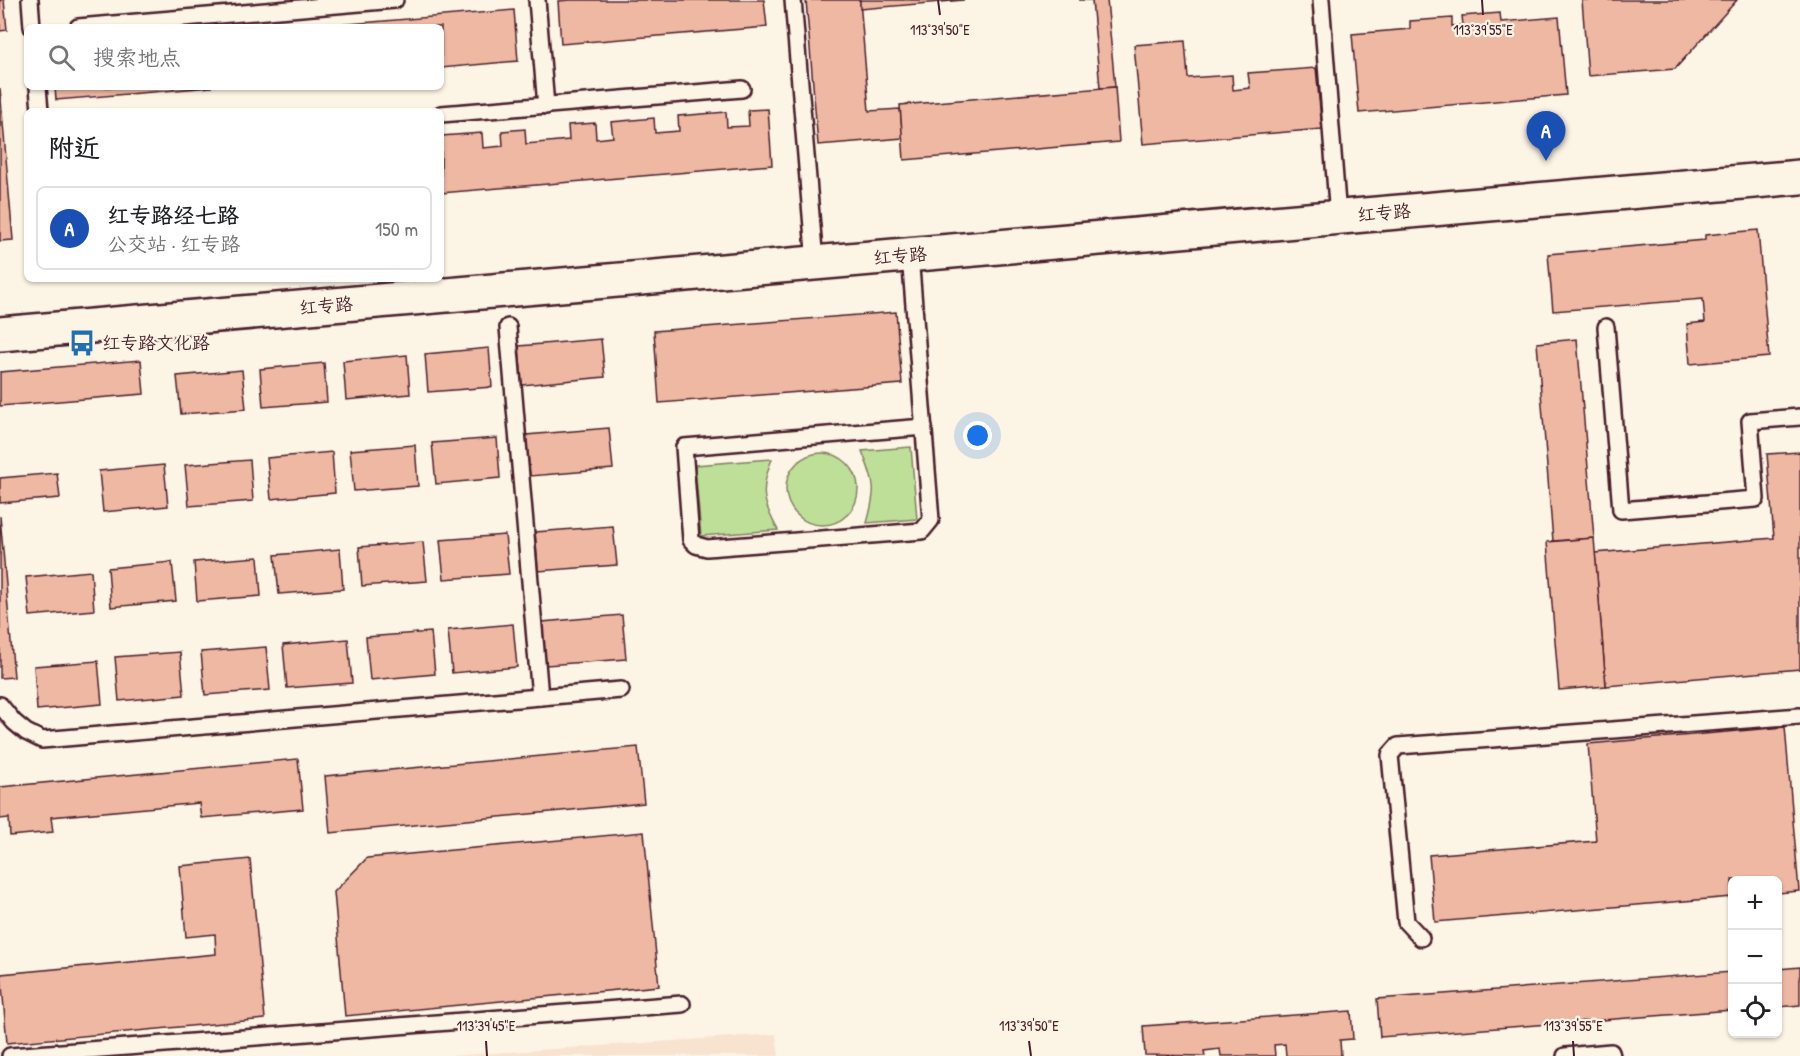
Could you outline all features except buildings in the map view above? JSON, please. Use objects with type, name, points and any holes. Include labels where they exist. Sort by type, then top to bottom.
[{"type":"street","name":"红专路","points":[[0,334],[1800,177]]},
{"type":"lane","points":[[30,0],[32,24]]},
{"type":"lane","points":[[113,24],[394,0]]},
{"type":"lane","points":[[537,0],[546,105]]},
{"type":"lane","points":[[793,0],[815,263]]},
{"type":"lane","points":[[1321,0],[1338,217]]},
{"type":"lane","points":[[444,114],[742,89]]},
{"type":"lane","points":[[38,90],[40,108]]},
{"type":"lane","points":[[910,255],[924,427],[931,520],[922,531],[707,548],[696,545],[691,540],[684,447],[924,427]]},
{"type":"lane","points":[[508,327],[540,698]]},
{"type":"lane","points":[[1606,327],[1621,510],[1756,499],[1750,421],[1800,417]]},
{"type":"lane","points":[[0,705],[26,732],[42,740],[621,690]]},
{"type":"lane","points":[[1421,938],[1406,922],[1390,755],[1398,746],[1800,716]]},
{"type":"lane","points":[[10,1056],[682,1004]]},
{"type":"lane","points":[[1565,1056],[1611,1052],[1612,1056]]},
{"type":"shaded area","points":[[776,1034],[779,1056],[447,1056]]},
{"type":"green space","points":[[911,447],[917,519],[867,523],[873,486],[862,451]]},
{"type":"green space","points":[[822,453],[842,459],[852,469],[858,489],[852,509],[842,519],[822,525],[802,519],[792,509],[786,489],[792,469],[802,459]]},
{"type":"green space","points":[[772,459],[764,495],[778,530],[701,536],[695,465]]},
{"type":"place","name":"红专路经七路","points":[[1546,161]]},
{"type":"place","name":"红专路文化路","points":[[82,343]]}]
